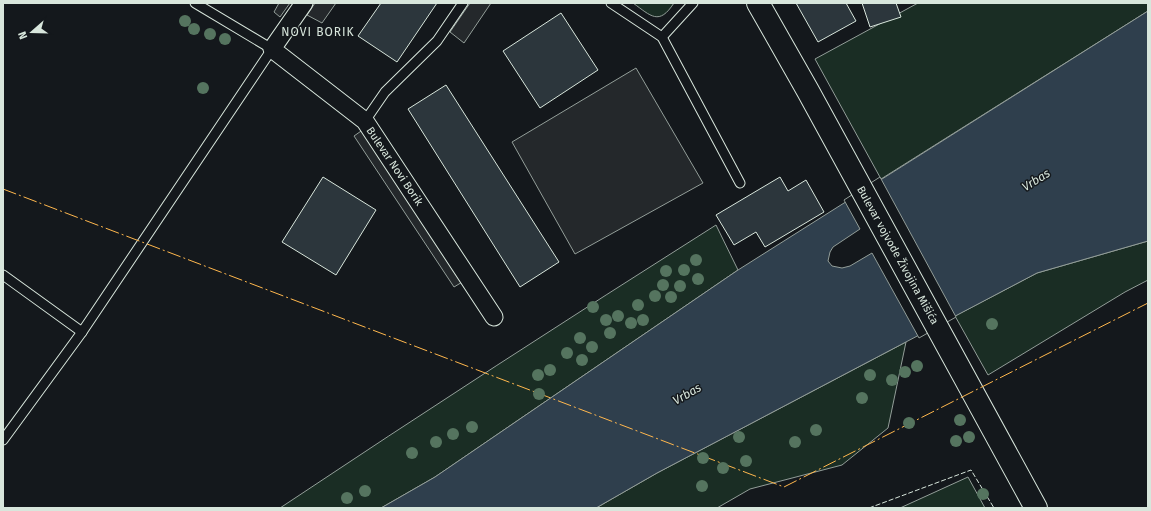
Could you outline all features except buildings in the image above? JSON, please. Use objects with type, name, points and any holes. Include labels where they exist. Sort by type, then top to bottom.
[{"type":"street","points":[[272,49],[304,3]]},
{"type":"street","name":"Bulevar vojvode Živojina Mišića","points":[[758,3],[808,91],[1036,508]]},
{"type":"street","name":"Bulevar Novi Borik","points":[[272,49],[365,121],[494,317]]},
{"type":"lane","points":[[3,440],[82,332],[272,49],[194,3]]},
{"type":"lane","points":[[365,121],[384,92],[437,41],[463,3]]},
{"type":"lane","points":[[611,3],[662,37],[740,183]]},
{"type":"lane","points":[[662,37],[693,3]]},
{"type":"lane","points":[[3,275],[82,332]]},
{"type":"green space","points":[[633,3],[674,3],[664,15],[659,17],[650,15]]},
{"type":"green space","points":[[918,3],[1148,3],[1148,11],[881,179],[815,59]]},
{"type":"green space","points":[[716,225],[738,270],[435,477],[381,508],[280,508],[497,365]]},
{"type":"green space","points":[[1148,241],[1148,280],[1125,292],[988,375],[955,316],[1037,273]]},
{"type":"green space","points":[[906,342],[888,428],[842,465],[750,489],[717,508],[596,508],[657,473]]},
{"type":"green space","points":[[968,477],[985,508],[900,508]]},
{"type":"shaded area","points":[[279,3],[290,3],[280,17],[274,12]]},
{"type":"shaded area","points":[[315,3],[336,3],[322,23],[307,15]]},
{"type":"shaded area","points":[[470,3],[491,3],[464,43],[450,32]]},
{"type":"shaded area","points":[[636,68],[703,183],[575,254],[512,142]]},
{"type":"shaded area","points":[[364,129],[464,281],[454,287],[354,136]]},
{"type":"water","name":"Vrbas","points":[[1148,11],[1148,241],[1037,273],[657,473],[596,508],[381,508],[435,477],[738,270]]},
{"type":"pier","points":[[880,177],[956,317],[919,338],[872,253],[850,266],[842,268],[832,266],[828,261],[833,247],[860,229],[844,200]]},
{"type":"fence","points":[[869,508],[971,470],[994,508]]},
{"type":"power","points":[[3,189],[784,487],[1148,303]]},
{"type":"district","name":"NOVI BORIK","points":[[318,32]]}]
